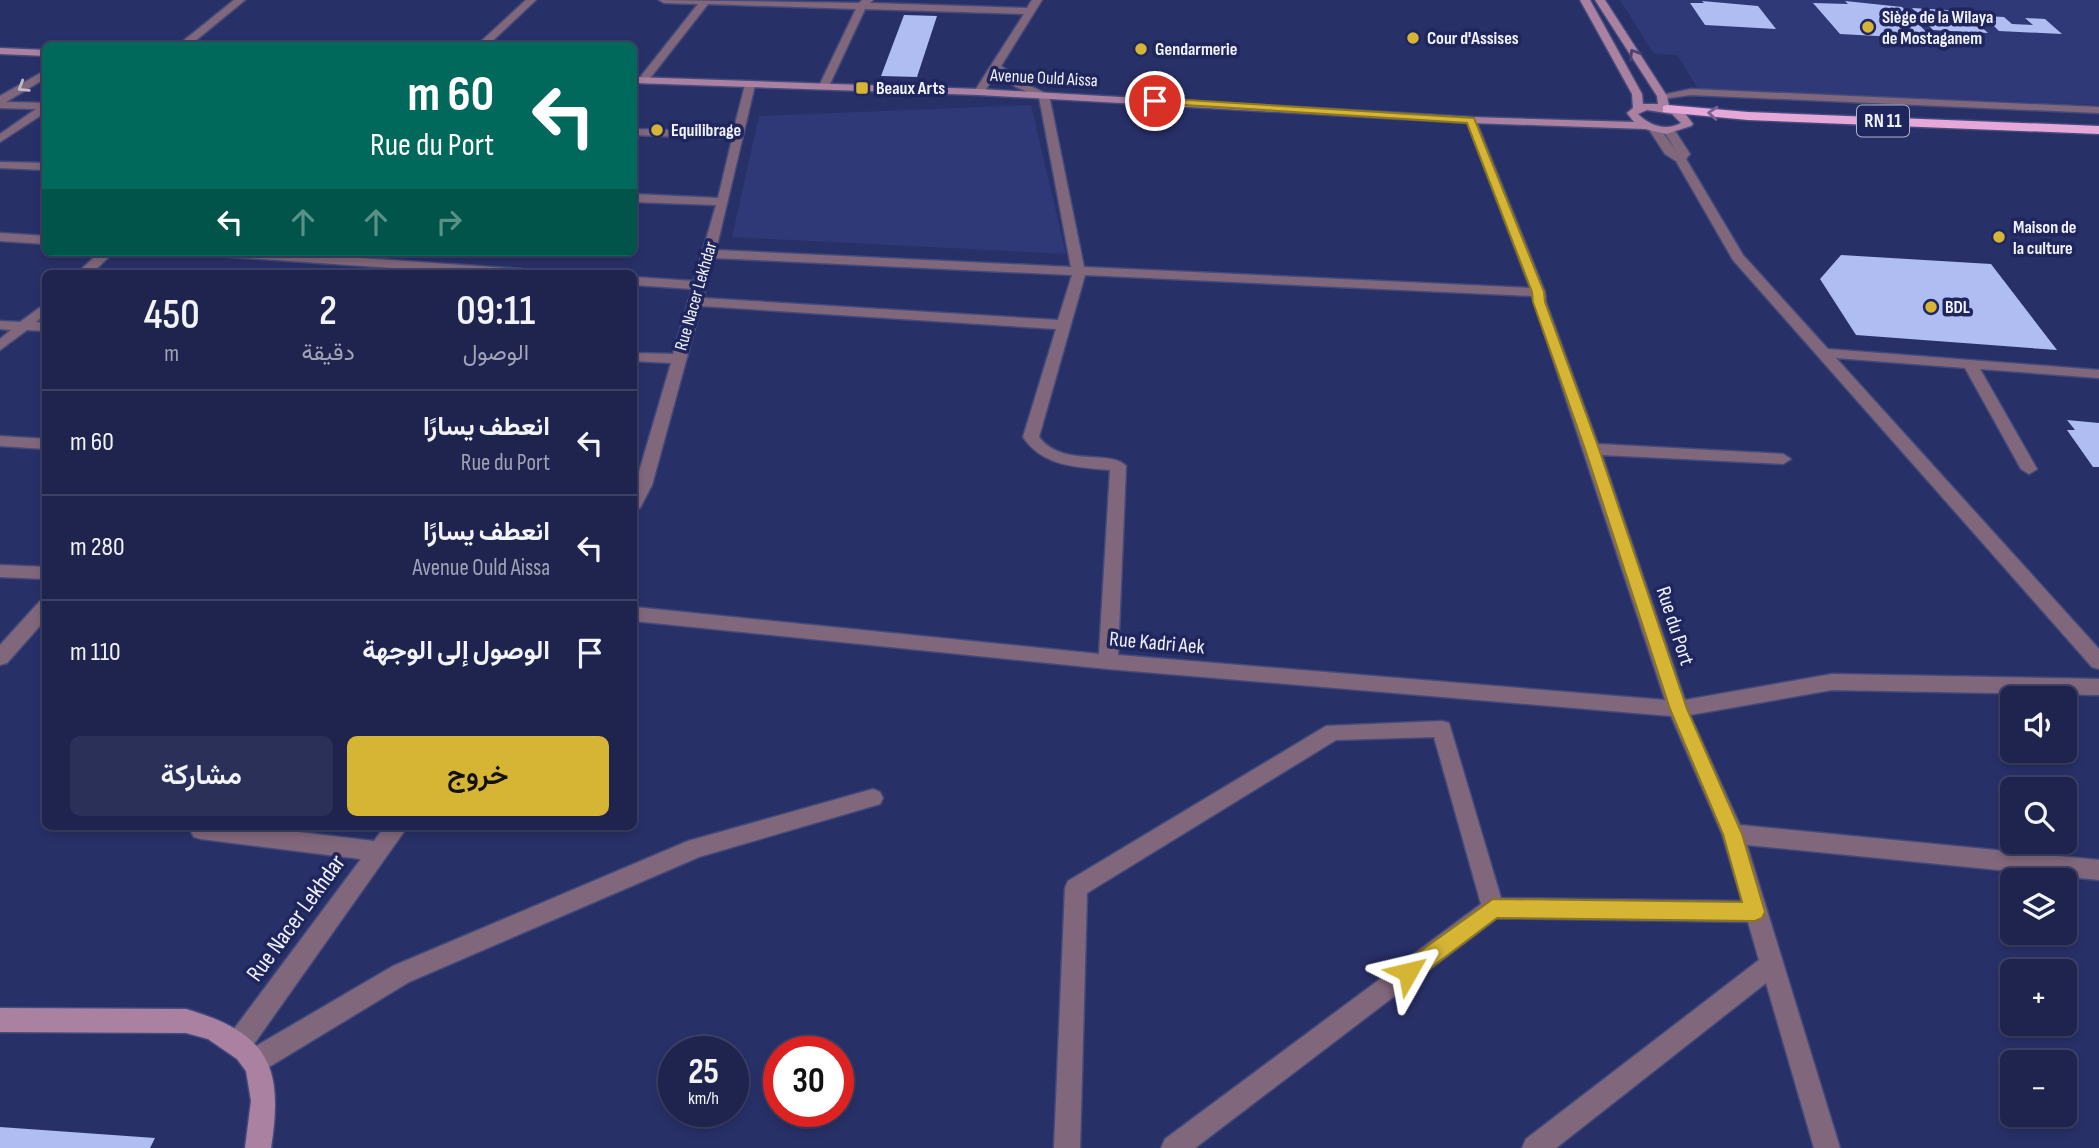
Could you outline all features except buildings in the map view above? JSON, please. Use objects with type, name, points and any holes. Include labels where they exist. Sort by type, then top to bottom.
[{"type":"highway","name":"RN 11","points":[[1666,108],[1748,116],[2099,130]]},
{"type":"highway","name":"RN 11","points":[[1685,126],[2099,139]]},
{"type":"main road","points":[[1585,0],[1637,94],[1636,120],[1650,127]]},
{"type":"main road","points":[[1600,0],[1662,96],[1666,108]]},
{"type":"main road","points":[[0,51],[42,53]]},
{"type":"main road","name":"Avenue Ould Aissa","points":[[638,80],[979,92],[1471,120],[1578,122]]},
{"type":"main road","points":[[1666,108],[1687,120],[1685,126],[1669,130],[1578,122],[1666,108]]},
{"type":"main road","points":[[0,1020],[186,1021],[216,1028],[247,1051],[264,1088],[264,1119],[258,1148]]},
{"type":"street","points":[[187,42],[240,0]]},
{"type":"street","points":[[485,42],[531,0]]},
{"type":"street","points":[[664,0],[865,2],[1030,10]]},
{"type":"street","points":[[979,92],[1037,0]]},
{"type":"street","points":[[638,80],[705,1]]},
{"type":"street","points":[[824,86],[865,2]]},
{"type":"street","points":[[994,66],[1020,85],[1044,95],[1079,273],[1031,437],[1036,446],[1050,456],[1118,466],[1108,662]]},
{"type":"street","points":[[0,103],[42,76]]},
{"type":"street","name":"Rue Nacer Lekhdar","points":[[639,485],[723,202],[750,85]]},
{"type":"street","points":[[1662,96],[1691,92],[2099,110]]},
{"type":"street","points":[[0,103],[42,106]]},
{"type":"street","points":[[0,139],[42,109]]},
{"type":"street","name":"Rue du Port","points":[[1471,120],[1538,292],[1539,302],[1592,449],[1678,709],[1733,834],[1827,1148]]},
{"type":"street","points":[[1650,127],[1669,152],[1680,159],[1738,257],[2099,662]]},
{"type":"street","points":[[1669,130],[1684,153],[1680,159]]},
{"type":"street","points":[[637,132],[739,136]]},
{"type":"street","points":[[0,165],[42,167]]},
{"type":"street","points":[[637,198],[723,202]]},
{"type":"street","points":[[0,237],[42,240]]},
{"type":"street","points":[[708,254],[1538,292]]},
{"type":"street","points":[[87,270],[103,256]]},
{"type":"street","points":[[336,256],[493,270]]},
{"type":"street","points":[[353,270],[365,257]]},
{"type":"street","points":[[637,281],[698,285]]},
{"type":"street","points":[[694,301],[1064,325]]},
{"type":"street","points":[[0,346],[42,310]]},
{"type":"street","points":[[0,325],[42,327]]},
{"type":"street","points":[[1824,353],[2099,374]]},
{"type":"street","points":[[637,357],[678,359]]},
{"type":"street","points":[[1970,364],[2029,469]]},
{"type":"street","points":[[0,441],[42,444]]},
{"type":"street","points":[[1592,449],[1783,459]]},
{"type":"street","points":[[0,571],[42,573]]},
{"type":"street","points":[[0,658],[42,611]]},
{"type":"street","name":"Rue Kadri Aek","points":[[637,614],[1108,662],[1678,709],[1832,682],[2099,687]]},
{"type":"street","points":[[1067,1148],[1076,888],[1333,732],[1442,729],[1493,908]]},
{"type":"street","points":[[247,1051],[401,974],[696,848],[873,798]]},
{"type":"street","points":[[201,830],[377,851]]},
{"type":"street","name":"Rue Nacer Lekhdar","points":[[247,1051],[377,851],[394,830]]},
{"type":"street","points":[[1733,834],[2099,870]]},
{"type":"street","points":[[1174,1148],[1493,908],[1755,912]]},
{"type":"street","points":[[1535,1148],[1772,964]]},
{"type":"shaded area","name":"Siège de la Wilaya de Mostaganem","points":[[1620,0],[2099,0],[2099,105],[1703,89],[1697,87],[1677,55],[1654,54]]},
{"type":"shaded area","points":[[1031,105],[1066,254],[732,237],[759,116]]},
{"type":"place","name":"Siège de la Wilaya de Mostaganem","points":[[1868,27]]},
{"type":"place","name":"Cour d'Assises","points":[[1413,38]]},
{"type":"place","name":"Gendarmerie","points":[[1141,49]]},
{"type":"place","name":"Beaux Arts","points":[[862,88]]},
{"type":"place","name":"Equilibrage","points":[[657,130]]},
{"type":"place","name":"Maison de la culture","points":[[1999,237]]},
{"type":"place","name":"BDL","points":[[1931,307]]},
{"type":"route","points":[[1155,101],[1471,120],[1538,292],[1539,302],[1592,449],[1678,709],[1733,834],[1755,912],[1493,908],[1408,972]]}]
